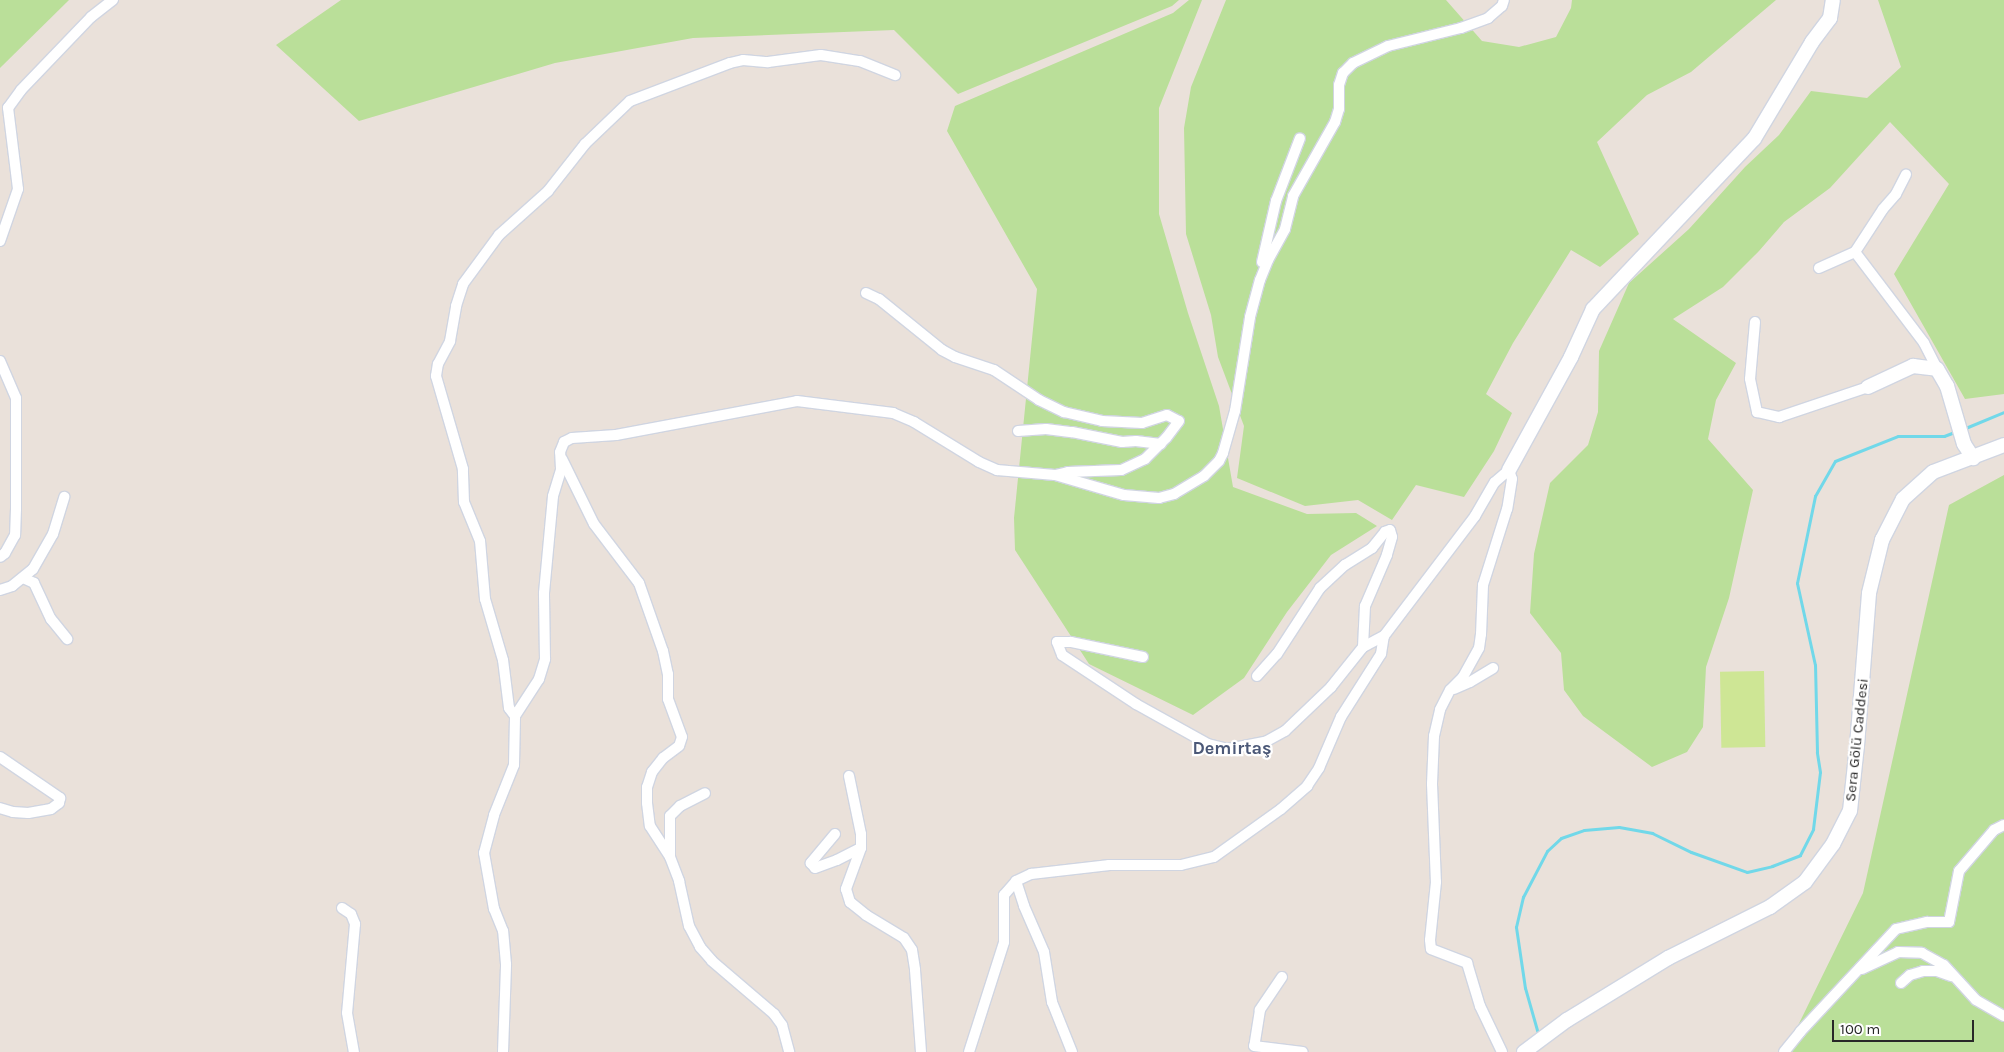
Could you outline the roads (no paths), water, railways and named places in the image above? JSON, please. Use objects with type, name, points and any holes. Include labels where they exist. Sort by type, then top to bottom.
[{"type":"main road","points":[[1509,470],[1572,358],[1593,309],[1754,139],[1812,42],[1830,18],[1833,0]]},
{"type":"main road","points":[[1868,387],[1913,366],[1937,369],[1947,386],[1951,406],[1964,444],[1973,458]]},
{"type":"main road","name":"Sera Gölü Caddesi","points":[[1528,1049],[1567,1020],[1668,958],[1770,907],[1805,882],[1833,844],[1850,811],[1869,593],[1882,540],[1903,499],[1933,472],[2004,446]]},
{"type":"street","points":[[0,241],[18,189],[8,108],[21,90],[91,17],[113,0]]},
{"type":"street","points":[[1260,280],[1268,260],[1285,229],[1293,196],[1335,122],[1339,109],[1339,86],[1343,73],[1353,63],[1388,46],[1461,28],[1488,18],[1502,6],[1504,0]]},
{"type":"street","points":[[515,716],[509,708],[504,660],[485,599],[480,541],[464,502],[463,469],[436,376],[438,364],[450,341],[456,306],[463,284],[499,235],[548,191],[585,144],[630,101],[730,63],[743,60],[768,62],[821,55],[847,58],[895,75]]},
{"type":"street","points":[[503,1052],[506,964],[503,931],[494,908],[484,853],[494,815],[514,765],[515,716],[539,679],[545,658],[544,592],[553,496],[561,469],[560,452],[564,442],[572,438],[616,435],[797,401],[893,413],[914,422],[979,462],[997,470],[1055,475],[1124,495],[1159,498],[1174,494],[1204,476],[1219,461],[1223,453],[1235,411],[1250,317],[1260,280],[1272,214],[1300,138]]},
{"type":"street","points":[[1819,268],[1855,252],[1883,209],[1896,194],[1906,174]]},
{"type":"street","points":[[1855,252],[1924,343],[1937,369]]},
{"type":"street","points":[[866,293],[879,299],[942,350],[955,357],[994,370],[1039,400],[1064,412],[1102,421],[1142,422],[1167,415],[1179,421],[1145,459],[1121,470],[1068,472],[1055,475]]},
{"type":"street","points":[[1754,322],[1750,379],[1757,412],[1779,417],[1868,387]]},
{"type":"street","points":[[0,361],[16,398],[16,509],[15,535],[5,553],[0,557]]},
{"type":"street","points":[[1018,431],[1053,430],[1122,442],[1136,441],[1160,444]]},
{"type":"street","points":[[560,452],[570,479],[594,524],[639,583],[664,651],[668,674],[668,700],[682,737],[679,746],[662,758],[652,772],[647,787],[646,803],[650,826],[670,857],[679,881],[689,926],[700,947],[774,1014],[782,1025],[789,1052]]},
{"type":"street","points":[[1143,657],[1071,642],[1058,642],[1062,655],[1136,704],[1208,744],[1228,749],[1265,742],[1285,731],[1331,687],[1363,647],[1384,636],[1475,516],[1495,482],[1509,470],[1512,479],[1506,509],[1483,585],[1482,634],[1479,648],[1463,677],[1450,690],[1440,710],[1434,736],[1432,784],[1436,882],[1430,940],[1431,948],[1467,964],[1480,1006],[1502,1052]]},
{"type":"street","points":[[0,590],[12,586],[32,569],[53,534],[64,497]]},
{"type":"street","points":[[1257,676],[1277,654],[1320,588],[1345,565],[1372,548],[1384,532],[1390,530],[1392,537],[1387,555],[1366,606],[1363,647]]},
{"type":"street","points":[[23,578],[34,583],[51,619],[67,639]]},
{"type":"street","points":[[970,1052],[1004,942],[1004,895],[1016,881],[1031,874],[1109,865],[1181,865],[1214,857],[1281,809],[1307,786],[1319,768],[1341,717],[1381,654],[1384,636]]},
{"type":"street","points":[[1450,690],[1470,682],[1494,668]]},
{"type":"street","points":[[0,757],[60,798],[59,803],[52,809],[28,813],[13,812],[0,808]]},
{"type":"street","points":[[849,776],[861,834],[861,848],[846,889],[850,902],[866,915],[904,938],[912,950],[921,1052]]},
{"type":"street","points":[[670,857],[670,816],[680,806],[705,793]]},
{"type":"street","points":[[1784,1052],[1800,1032],[1896,929],[1926,922],[1949,922],[1959,871],[1994,830],[2004,825]]},
{"type":"street","points":[[835,834],[811,862],[816,868],[861,848]]},
{"type":"street","points":[[1016,881],[1024,906],[1044,952],[1052,1002],[1072,1052]]},
{"type":"street","points":[[342,908],[351,914],[355,924],[347,1013],[354,1052]]},
{"type":"street","points":[[1857,971],[1898,952],[1922,953],[1944,965],[1952,976],[1976,1000],[2004,1016]]},
{"type":"street","points":[[1901,984],[1910,975],[1923,971],[1937,971],[1952,976]]},
{"type":"street","points":[[1282,977],[1260,1010],[1254,1046],[1302,1052]]},
{"type":"waterway","points":[[1963,429],[2004,412]]},
{"type":"waterway","points":[[1539,1037],[1525,988],[1516,927],[1523,897],[1547,851],[1561,838],[1584,830],[1619,827],[1652,833],[1691,852],[1747,872],[1772,866],[1800,855],[1813,829],[1820,772],[1817,752],[1815,665],[1797,583],[1815,496],[1835,461],[1898,436],[1944,436],[1957,431]]},
{"type":"district","name":"Demirtaş","points":[[1232,748]]}]
